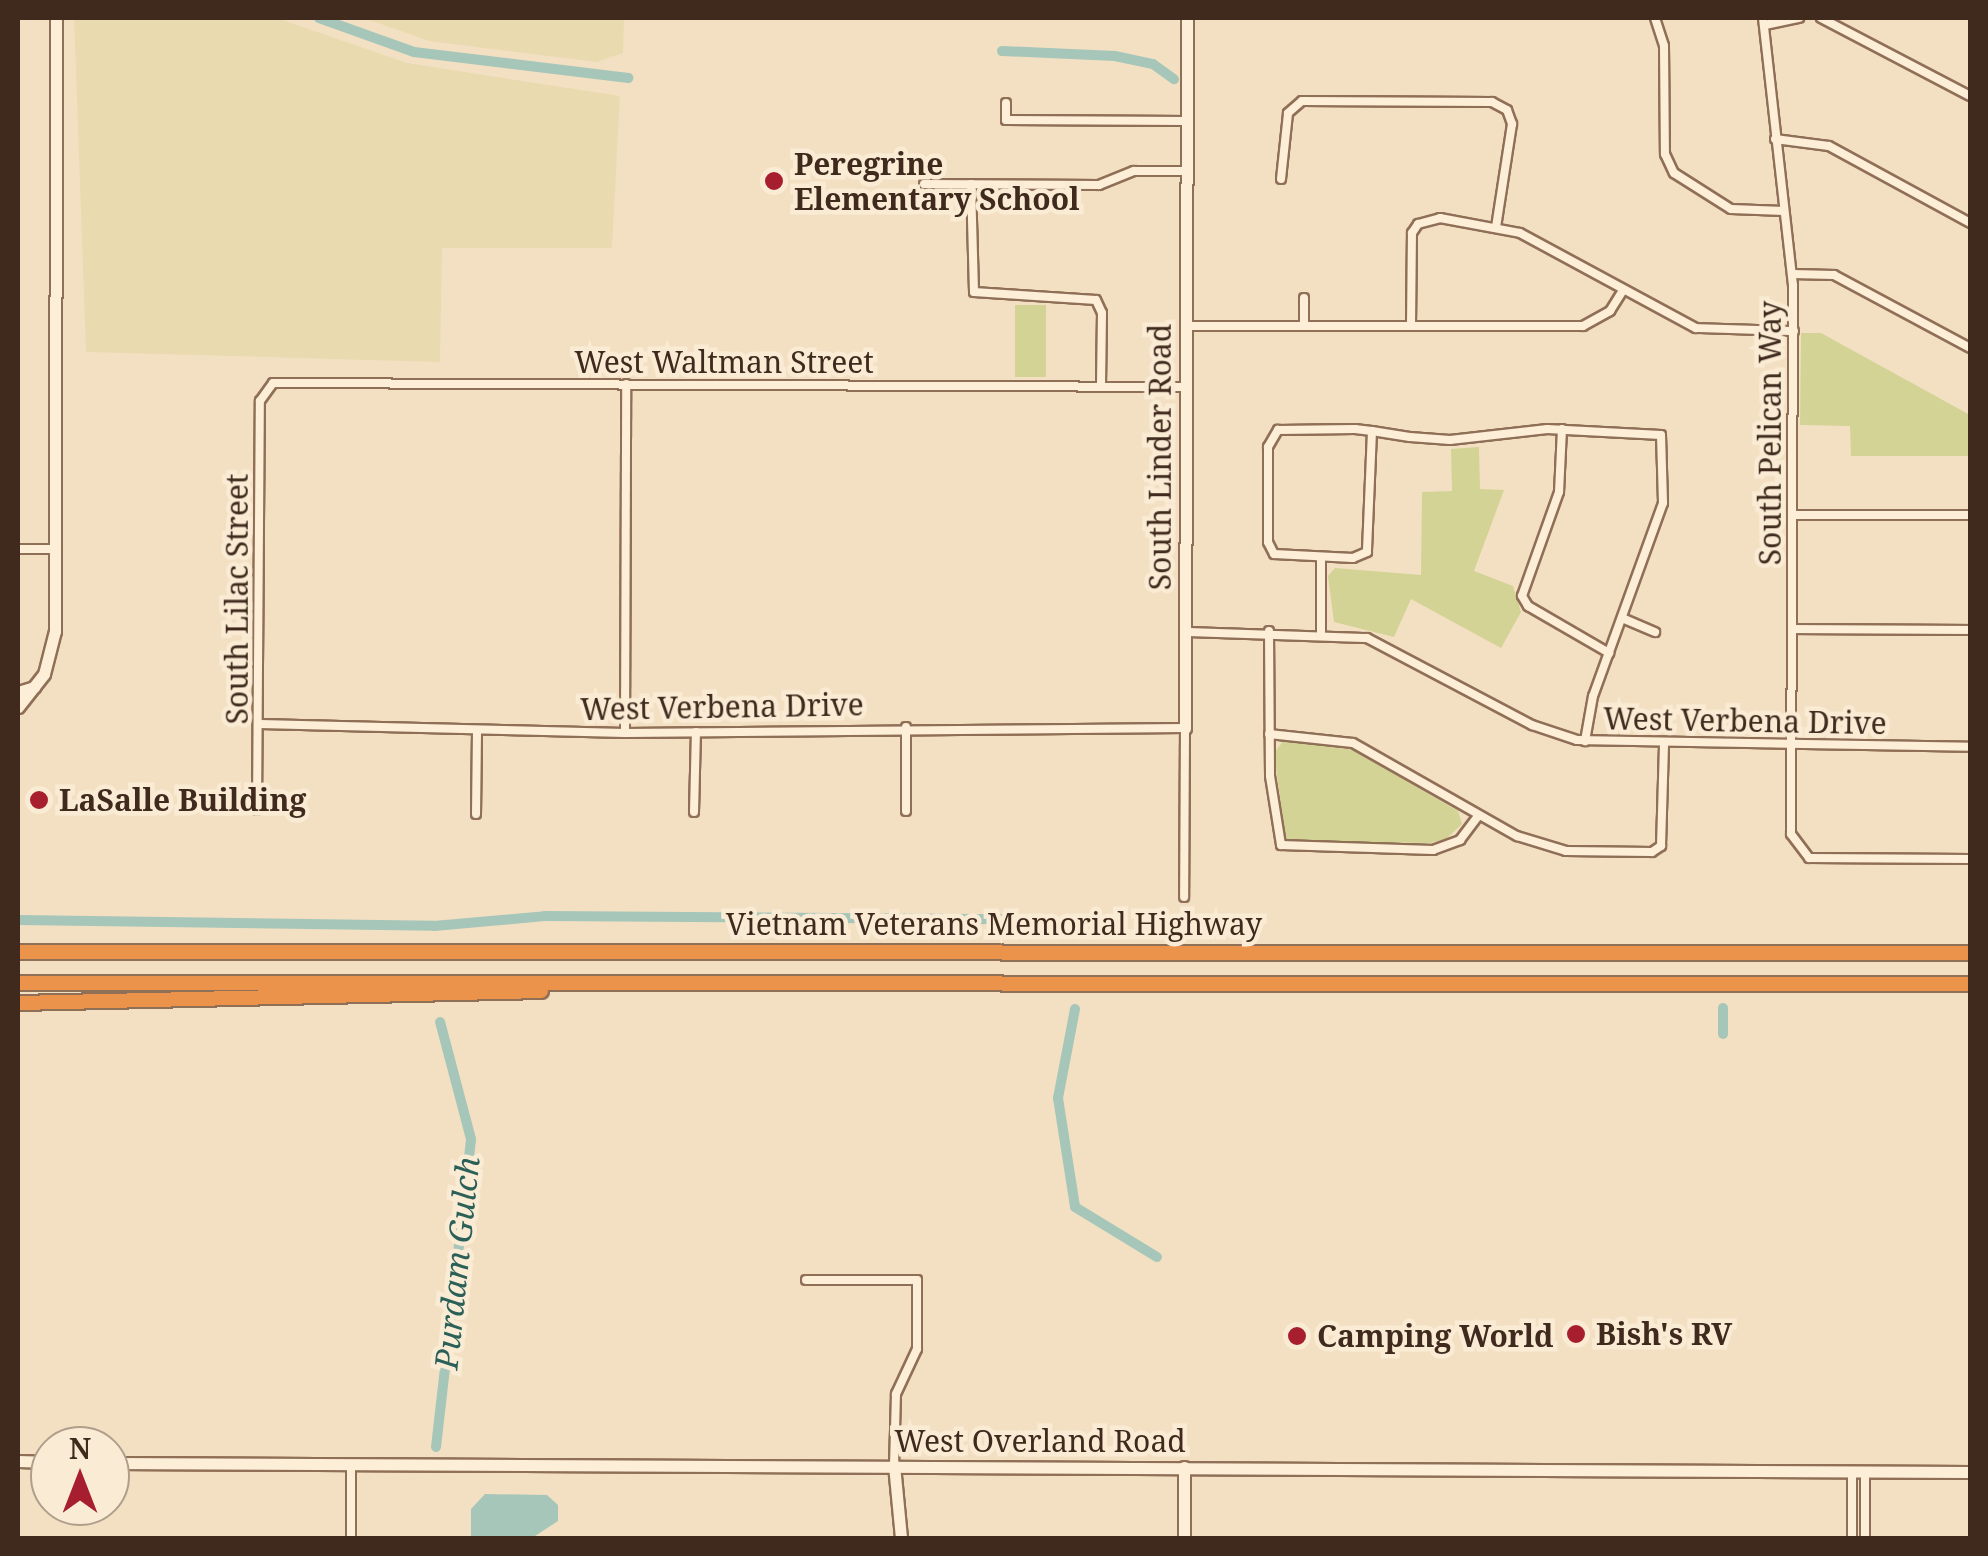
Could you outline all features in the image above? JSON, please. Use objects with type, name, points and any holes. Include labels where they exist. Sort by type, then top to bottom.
[{"type":"highway","name":"Vietnam Veterans Memorial Highway","points":[[18,952],[1970,952]]},
{"type":"highway","name":"Vietnam Veterans Memorial Highway","points":[[18,984],[1970,984]]},
{"type":"highway","points":[[18,1003],[498,996],[604,984]]},
{"type":"street","points":[[18,706],[44,674],[56,631],[56,18]]},
{"type":"street","name":"South Linder Road","points":[[1184,898],[1186,18]]},
{"type":"street","points":[[1655,18],[1664,46],[1665,154],[1674,173],[1732,209],[1784,211]]},
{"type":"street","points":[[1764,21],[1799,18]]},
{"type":"street","points":[[1821,18],[1970,96]]},
{"type":"street","name":"South Pelican Way","points":[[1764,21],[1792,274],[1794,331],[1791,834],[1797,850],[1809,858],[1970,859]]},
{"type":"street","points":[[1281,180],[1291,107],[1314,99],[1492,102],[1507,110],[1512,124],[1496,227]]},
{"type":"street","points":[[1006,103],[1006,120],[1186,121]]},
{"type":"street","points":[[1775,139],[1829,146],[1970,222]]},
{"type":"street","points":[[924,184],[1098,185],[1134,171],[1186,171]]},
{"type":"street","points":[[970,184],[974,292],[1096,300],[1102,387]]},
{"type":"street","points":[[1411,326],[1410,244],[1418,224],[1440,218],[1520,233],[1696,328],[1794,331]]},
{"type":"street","points":[[1792,274],[1834,276],[1970,348]]},
{"type":"street","points":[[1186,326],[1583,326],[1610,311],[1623,290]]},
{"type":"street","points":[[1304,298],[1304,326]]},
{"type":"street","name":"West Waltman Street","points":[[264,389],[286,381],[1185,387]]},
{"type":"street","points":[[625,732],[626,384]]},
{"type":"street","name":"South Lilac Street","points":[[257,810],[264,389]]},
{"type":"street","points":[[1372,431],[1366,552],[1320,558],[1274,554],[1268,542],[1272,434],[1284,428],[1372,431],[1450,440],[1562,430],[1661,435],[1663,503],[1608,653],[1585,741]]},
{"type":"street","points":[[1562,430],[1559,492],[1522,596],[1528,606],[1608,653]]},
{"type":"street","points":[[1792,514],[1970,515]]},
{"type":"street","points":[[18,550],[56,550]]},
{"type":"street","points":[[1320,558],[1320,632]]},
{"type":"street","points":[[1622,618],[1655,632]]},
{"type":"street","points":[[1792,630],[1970,630]]},
{"type":"street","name":"West Verbena Drive","points":[[1185,632],[1320,632],[1388,645],[1532,726],[1585,741],[1970,748]]},
{"type":"street","points":[[1269,632],[1269,734],[1282,845],[1433,850],[1460,840],[1479,815]]},
{"type":"street","points":[[18,692],[34,687]]},
{"type":"street","name":"West Verbena Drive","points":[[260,724],[625,732],[1185,728]]},
{"type":"street","points":[[906,727],[906,810]]},
{"type":"street","points":[[476,814],[477,730]]},
{"type":"street","points":[[694,812],[696,732]]},
{"type":"street","points":[[1269,734],[1354,742],[1542,847],[1652,852],[1661,846],[1664,744]]},
{"type":"street","points":[[806,1280],[917,1280],[918,1350],[896,1394],[894,1466],[901,1538]]},
{"type":"street","name":"West Overland Road","points":[[130,1463],[1970,1472]]},
{"type":"street","points":[[351,1464],[351,1538]]},
{"type":"street","points":[[1184,1466],[1184,1538]]},
{"type":"street","points":[[1852,1538],[1859,1471]]},
{"type":"street","points":[[1859,1471],[1864,1538]]},
{"type":"shaded area","points":[[74,18],[277,18],[407,63],[620,96],[612,248],[442,248],[440,362],[86,352]]},
{"type":"shaded area","points":[[364,18],[624,18],[623,53],[597,62],[429,41]]},
{"type":"shaded area","points":[[485,1494],[547,1495],[558,1505],[558,1521],[532,1538],[471,1538],[471,1509]]},
{"type":"green space","points":[[1015,305],[1046,305],[1046,377],[1015,377]]},
{"type":"green space","points":[[1801,333],[1821,333],[1970,415],[1970,456],[1851,456],[1850,426],[1800,425]]},
{"type":"green space","points":[[1479,447],[1480,489],[1504,490],[1474,571],[1513,586],[1521,612],[1501,648],[1411,599],[1394,637],[1334,622],[1328,576],[1335,568],[1421,575],[1422,492],[1452,491],[1451,449]]},
{"type":"green space","points":[[1284,740],[1353,750],[1458,811],[1462,824],[1446,839],[1430,843],[1286,841],[1274,753]]},
{"type":"waterway","points":[[319,18],[414,52],[628,78]]},
{"type":"waterway","points":[[1002,51],[1115,56],[1153,64],[1174,79]]},
{"type":"waterway","points":[[18,920],[434,926],[545,916],[1014,919]]},
{"type":"waterway","points":[[1723,1008],[1723,1034]]},
{"type":"waterway","points":[[1075,1009],[1058,1098],[1075,1207],[1157,1257]]},
{"type":"waterway","name":"Purdam Gulch","points":[[436,1447],[471,1139],[440,1022]]},
{"type":"place","name":"Peregrine Elementary School","points":[[774,181]]},
{"type":"place","name":"LaSalle Building","points":[[39,800]]},
{"type":"place","name":"Bish's RV","points":[[1576,1334]]},
{"type":"place","name":"Camping World","points":[[1297,1336]]}]
